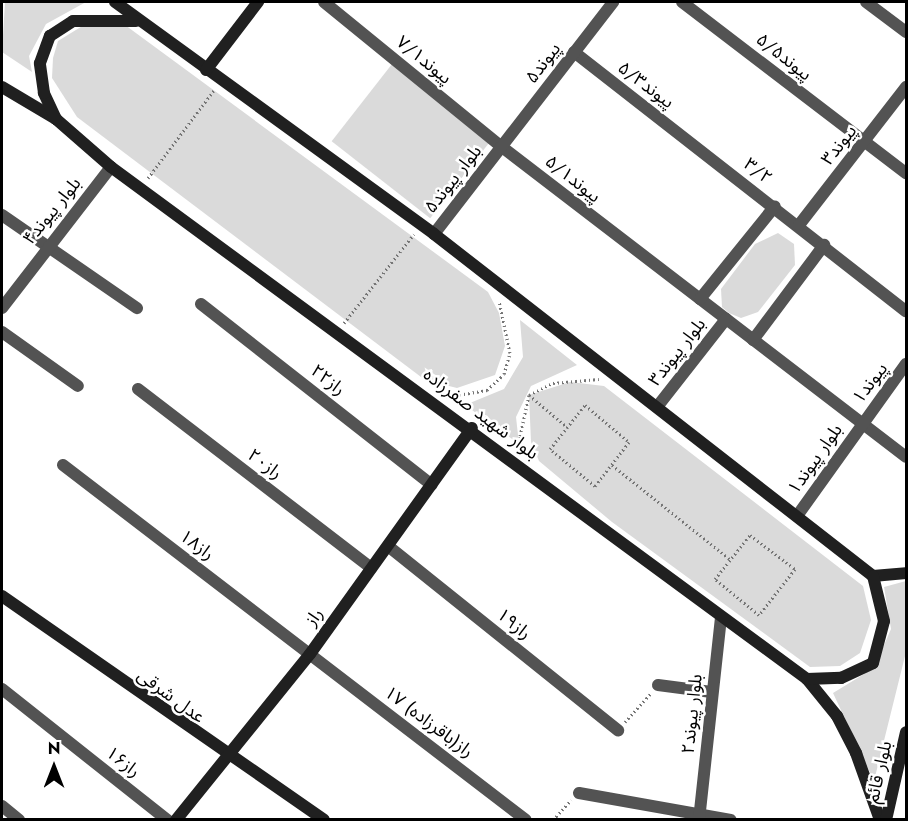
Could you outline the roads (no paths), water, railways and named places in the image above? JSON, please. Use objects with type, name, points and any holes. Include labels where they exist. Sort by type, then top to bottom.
[{"type":"street","points":[[115,2],[136,21],[434,234],[873,576],[884,621],[873,663],[841,678],[807,679]]},
{"type":"street","points":[[206,70],[258,2]]},
{"type":"street","name":"پیوند۷/۱","points":[[324,2],[502,147]]},
{"type":"street","name":"پیوند۵","points":[[502,147],[613,2]]},
{"type":"street","name":"پیوند۵/۵","points":[[682,2],[906,173]]},
{"type":"street","points":[[866,2],[906,32]]},
{"type":"street","points":[[56,119],[44,93],[40,63],[50,36],[73,21],[136,21]]},
{"type":"street","name":"پیوند۵/۳","points":[[574,52],[696,146]]},
{"type":"street","name":"بلوار شهید صفرزاده","points":[[2,87],[56,119],[111,167],[472,428],[721,617],[807,679],[837,716],[856,753],[880,819]]},
{"type":"street","name":"پیوند۳","points":[[798,225],[906,87]]},
{"type":"street","name":"۳/۲","points":[[696,146],[824,244],[906,311]]},
{"type":"street","name":"بلوار پیوند۵","points":[[434,234],[502,147]]},
{"type":"street","name":"پیوند۵/۱","points":[[502,147],[906,457]]},
{"type":"street","name":"بلوار پیوند۴","points":[[2,308],[47,245],[111,167]]},
{"type":"street","points":[[700,299],[775,206]]},
{"type":"street","points":[[2,215],[136,308]]},
{"type":"street","points":[[753,340],[824,244]]},
{"type":"street","name":"راز۲۲","points":[[201,304],[432,485]]},
{"type":"street","name":"بلوار پیوند۳","points":[[657,407],[726,319]]},
{"type":"street","points":[[2,332],[78,386]]},
{"type":"street","name":"پیوند۱","points":[[862,423],[906,364]]},
{"type":"street","name":"راز۲۰","points":[[138,389],[371,568]]},
{"type":"street","name":"بلوار پیوند۱","points":[[797,516],[862,423]]},
{"type":"street","name":"راز","points":[[176,819],[310,654],[472,428]]},
{"type":"street","name":"راز۱۸","points":[[63,465],[310,654]]},
{"type":"street","name":"راز۱۹","points":[[388,546],[618,730]]},
{"type":"street","points":[[873,576],[906,573]]},
{"type":"street","name":"عدل شرقی","points":[[2,596],[226,757],[324,819]]},
{"type":"street","name":"بلوار پیوند۲","points":[[700,817],[721,617]]},
{"type":"street","name":"۱۷ راز(باقرزاده)","points":[[310,654],[526,819]]},
{"type":"street","points":[[658,686],[712,692]]},
{"type":"street","name":"راز۱۶","points":[[2,688],[167,819]]},
{"type":"street","name":"بلوار قائم","points":[[886,819],[906,732]]},
{"type":"street","points":[[579,793],[700,817],[731,819]]},
{"type":"street","points":[[2,806],[19,819]]}]
